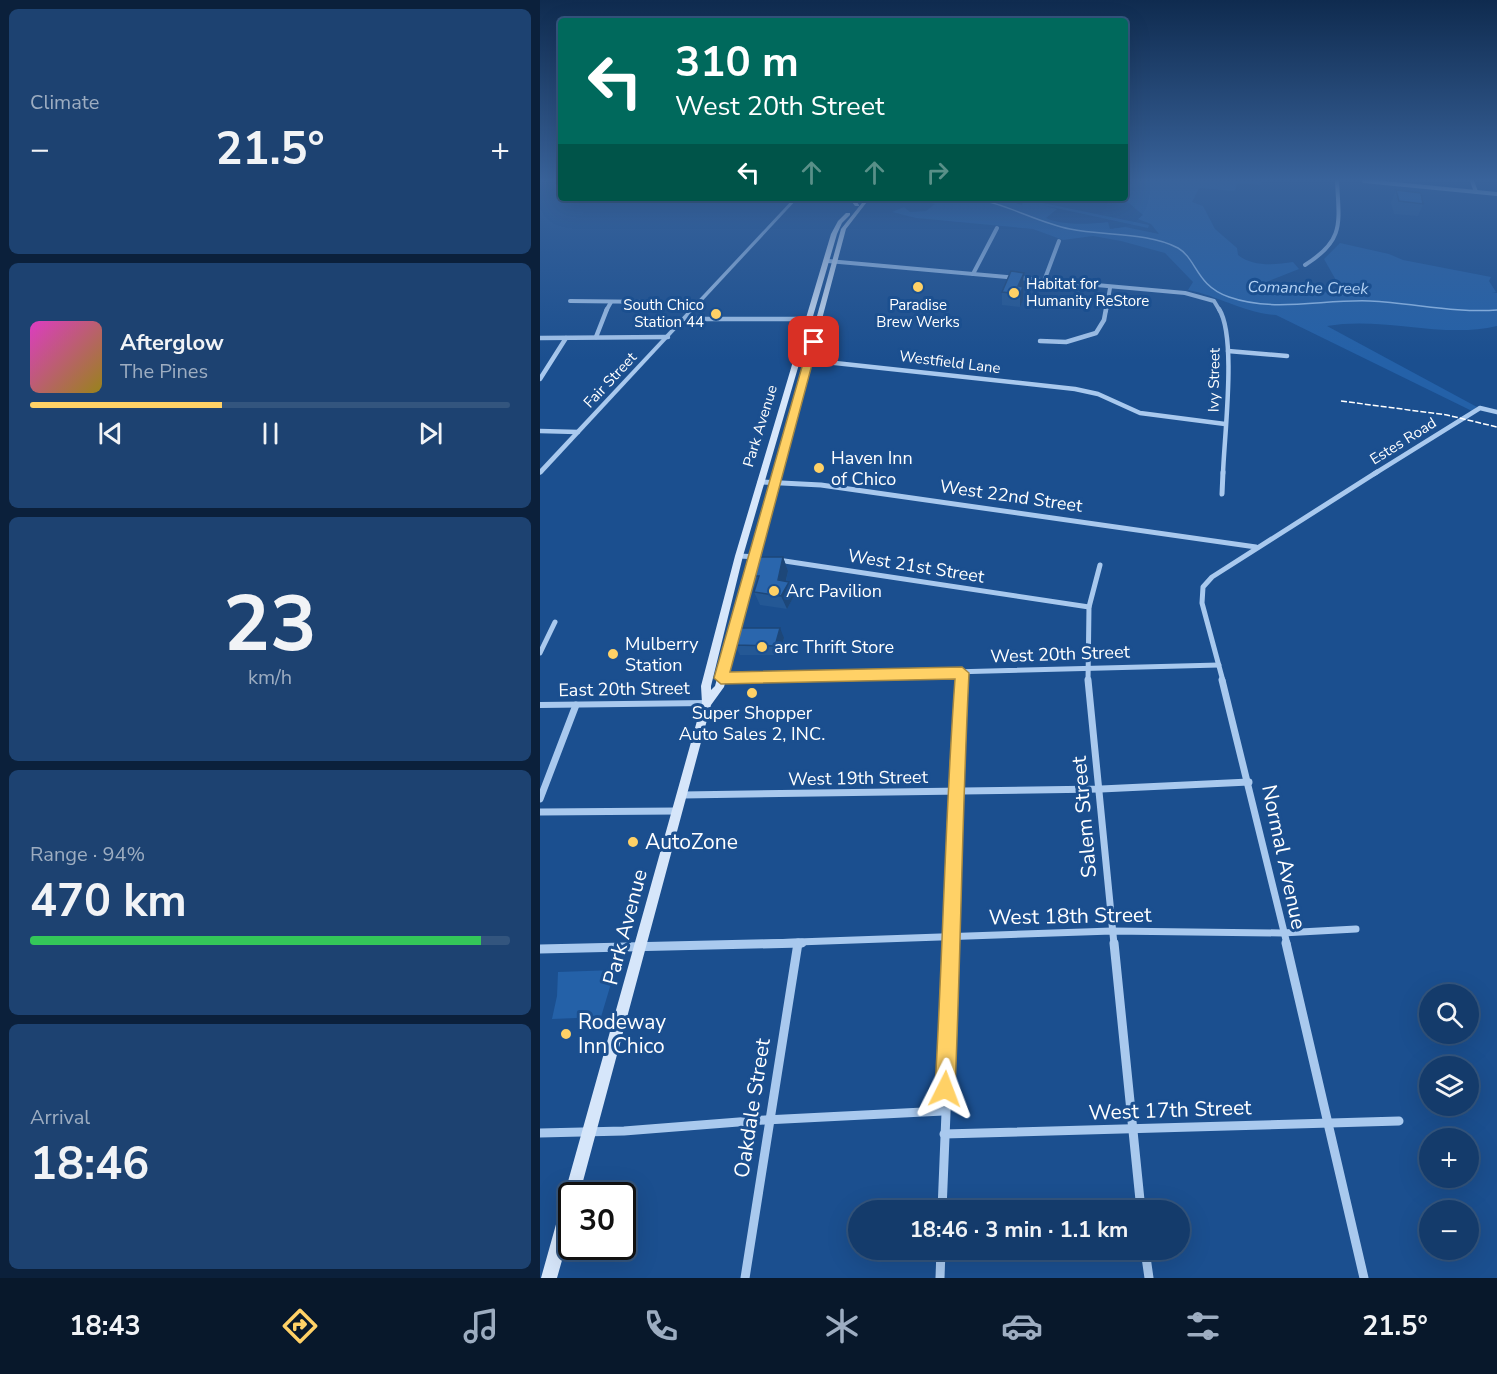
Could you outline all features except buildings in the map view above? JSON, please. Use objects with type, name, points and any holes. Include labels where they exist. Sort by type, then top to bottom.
[{"type":"main road","name":"Park Avenue","points":[[707,703],[719,687],[753,556],[809,359],[835,241]]},
{"type":"main road","name":"Park Avenue","points":[[576,1182],[707,703],[706,686],[739,556],[798,359],[840,241]]},
{"type":"main road","name":"Park Avenue","points":[[549,1278],[558,1246]]},
{"type":"street","name":"Fair Street","points":[[540,473],[757,241]]},
{"type":"street","points":[[973,274],[990,241]]},
{"type":"street","points":[[1044,281],[1059,241]]},
{"type":"street","points":[[1305,265],[1324,254],[1336,241]]},
{"type":"street","points":[[832,262],[1110,288],[1104,320],[1096,333],[1066,342],[1040,341]]},
{"type":"street","name":"Ivy Street","points":[[1110,288],[1185,293],[1209,298],[1217,303],[1224,317],[1228,351],[1222,494]]},
{"type":"street","points":[[570,301],[657,302]]},
{"type":"street","points":[[596,337],[602,325],[600,318],[611,302]]},
{"type":"street","points":[[684,319],[796,319]]},
{"type":"street","points":[[540,338],[668,337]]},
{"type":"street","points":[[540,379],[566,338]]},
{"type":"street","points":[[1228,351],[1287,356]]},
{"type":"street","name":"Westfield Lane","points":[[798,359],[1075,388],[1098,394],[1140,413],[1225,424]]},
{"type":"street","name":"Estes Road","points":[[1324,505],[1480,408],[1497,412]]},
{"type":"street","points":[[540,431],[578,432]]},
{"type":"street","name":"West 22nd Street","points":[[760,482],[821,485],[1256,547]]},
{"type":"street","name":"Normal Avenue","points":[[1324,505],[1212,577],[1203,586],[1202,603],[1249,782],[1282,933],[1364,1278]]},
{"type":"street","name":"West 21st Street","points":[[739,556],[753,556],[1089,607]]},
{"type":"street","name":"Salem Street","points":[[1100,565],[1089,607],[1087,669],[1101,789],[1112,931],[1140,1200]]},
{"type":"street","points":[[540,653],[555,622]]},
{"type":"street","name":"West 20th Street","points":[[721,678],[1219,665]]},
{"type":"street","points":[[942,1200],[944,1111],[953,937],[955,791],[962,673]]},
{"type":"street","name":"East 20th Street","points":[[540,705],[707,703]]},
{"type":"street","points":[[540,799],[576,705]]},
{"type":"street","name":"West 19th Street","points":[[683,795],[1101,789],[1249,782]]},
{"type":"street","points":[[540,812],[678,811]]},
{"type":"street","name":"West 18th Street","points":[[540,949],[798,943],[1112,931],[1282,933],[1356,929]]},
{"type":"street","name":"Oakdale Street","points":[[745,1278],[768,1120],[798,943]]},
{"type":"street","points":[[540,1133],[589,1134],[768,1120],[870,1117],[944,1111]]},
{"type":"street","name":"West 17th Street","points":[[944,1134],[1398,1120]]},
{"type":"street","points":[[940,1278],[941,1260]]},
{"type":"street","points":[[1146,1260],[1149,1278]]},
{"type":"shaded area","points":[[1119,241],[1228,241],[1237,248],[1238,255],[1250,262],[1279,264],[1293,262],[1299,269],[1254,287],[1266,295],[1329,292],[1341,289],[1324,259],[1340,243],[1389,254],[1403,260],[1491,277],[1489,281],[1496,292],[1492,292],[1497,293],[1497,326],[1455,330],[1369,324],[1327,326],[1477,407],[1472,411],[1276,315],[1242,308],[1188,290],[1193,282],[1165,253]]},
{"type":"shaded area","points":[[615,970],[601,1017],[552,1019],[557,996],[558,972]]},
{"type":"waterway","name":"Comanche Creek","points":[[1158,241],[1178,248],[1184,253],[1203,280],[1218,292],[1246,302],[1281,305],[1370,301],[1449,309],[1497,310]]},
{"type":"railway","points":[[1341,401],[1447,415],[1497,427]]},
{"type":"place","name":"Paradise Brew Werks","points":[[918,287]]},
{"type":"place","name":"Habitat for Humanity ReStore","points":[[1014,293]]},
{"type":"place","name":"South Chico Station 44","points":[[716,314]]},
{"type":"place","name":"Haven Inn of Chico","points":[[819,468]]},
{"type":"place","name":"Arc Pavilion","points":[[774,591]]},
{"type":"place","name":"arc Thrift Store","points":[[762,647]]},
{"type":"place","name":"Mulberry Station","points":[[613,654]]},
{"type":"place","name":"Super Shopper Auto Sales 2, INC.","points":[[752,693]]},
{"type":"place","name":"AutoZone","points":[[633,842]]},
{"type":"place","name":"Rodeway Inn Chico","points":[[566,1034]]},
{"type":"route","points":[[814,342],[721,678],[962,673],[955,791],[953,937],[945,1089]]}]
